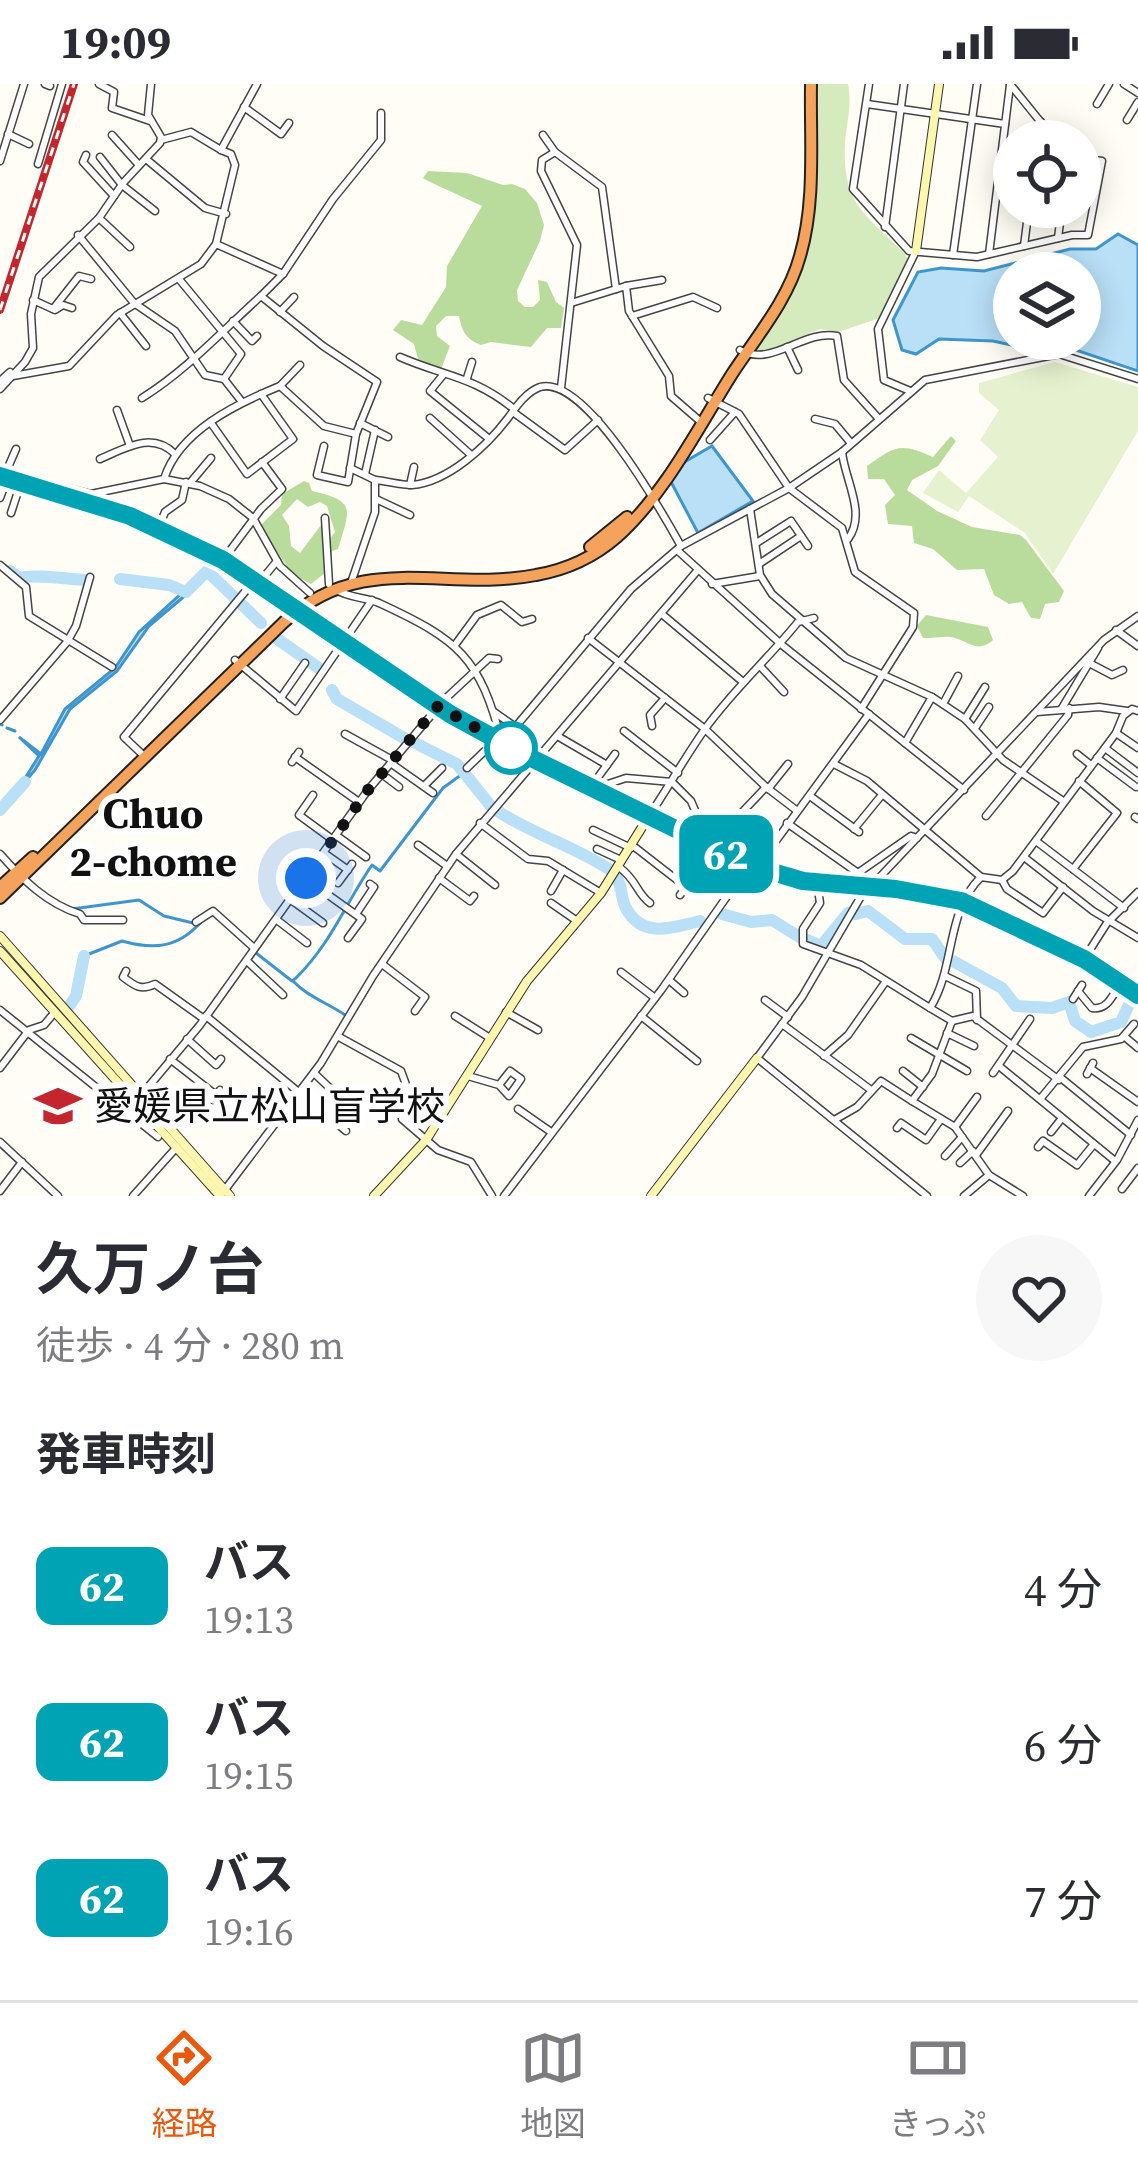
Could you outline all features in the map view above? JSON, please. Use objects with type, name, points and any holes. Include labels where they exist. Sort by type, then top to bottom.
[{"type":"highway","points":[[0,898],[18,875],[310,593],[352,579],[502,578],[549,572],[612,541],[783,296],[801,256],[808,212],[808,84]]},
{"type":"highway","points":[[293,609],[332,586]]},
{"type":"highway","points":[[0,887],[18,875]]},
{"type":"street","points":[[0,160],[24,84]]},
{"type":"street","points":[[38,164],[62,84]]},
{"type":"street","points":[[99,84],[114,92],[112,108],[151,122]]},
{"type":"street","points":[[151,84],[151,122],[161,140]]},
{"type":"street","points":[[221,150],[257,84]]},
{"type":"street","points":[[868,84],[854,189],[904,247],[953,255],[989,254],[1086,236],[1092,228]]},
{"type":"street","points":[[885,227],[904,84]]},
{"type":"street","points":[[910,392],[884,380],[878,329],[916,251],[939,84]]},
{"type":"street","points":[[953,255],[977,84]]},
{"type":"street","points":[[1010,84],[1039,120]]},
{"type":"street","points":[[1006,120],[1010,84]]},
{"type":"street","points":[[1096,104],[1108,84]]},
{"type":"street","points":[[1124,84],[1138,93]]},
{"type":"street","points":[[1127,120],[1138,102]]},
{"type":"street","points":[[866,104],[993,122]]},
{"type":"street","points":[[244,107],[281,134],[290,123]]},
{"type":"street","points":[[142,398],[182,374],[191,360],[283,274],[381,140],[381,113]]},
{"type":"street","points":[[143,133],[151,122]]},
{"type":"street","points":[[0,385],[13,376],[33,348],[33,300],[39,277],[99,218],[161,140],[191,132],[212,148],[231,154],[235,165],[226,214],[216,244],[201,264],[120,313],[70,366],[13,376]]},
{"type":"street","points":[[8,134],[29,144]]},
{"type":"street","points":[[112,135],[206,208],[226,214]]},
{"type":"street","points":[[543,135],[555,152],[602,188],[616,289]]},
{"type":"street","points":[[555,152],[540,165],[576,236],[578,262],[561,388]]},
{"type":"street","points":[[86,155],[82,162],[114,196]]},
{"type":"street","points":[[100,158],[155,211]]},
{"type":"street","points":[[99,218],[130,248]]},
{"type":"street","points":[[989,254],[993,223]]},
{"type":"street","points":[[1024,246],[1026,228]]},
{"type":"street","points":[[1058,238],[1059,228]]},
{"type":"street","points":[[78,235],[134,303],[175,331],[191,360],[210,378],[224,379],[242,402]]},
{"type":"street","points":[[216,244],[283,274]]},
{"type":"street","points":[[54,309],[80,276],[91,279]]},
{"type":"street","points":[[178,278],[241,354],[224,379]]},
{"type":"street","points":[[571,303],[662,280]]},
{"type":"street","points":[[626,286],[632,316],[669,376],[671,396],[698,421]]},
{"type":"street","points":[[261,296],[377,382],[356,434],[348,482],[317,475],[324,446]]},
{"type":"street","points":[[279,312],[294,297]]},
{"type":"street","points":[[632,316],[693,297],[717,308]]},
{"type":"street","points":[[33,300],[69,312]]},
{"type":"street","points":[[120,313],[146,346]]},
{"type":"street","points":[[233,321],[252,341],[257,336]]},
{"type":"street","points":[[743,352],[768,355],[820,333],[837,336],[844,380],[879,419]]},
{"type":"street","points":[[787,347],[798,370]]},
{"type":"street","points":[[466,768],[514,726],[631,589],[679,548],[789,488],[842,452],[933,377],[1059,354],[1138,379]]},
{"type":"street","points":[[400,357],[490,389],[565,450],[598,420]]},
{"type":"street","points":[[467,378],[472,362]]},
{"type":"street","points":[[164,479],[175,454],[211,423],[242,402],[280,386],[300,365]]},
{"type":"street","points":[[442,375],[430,391],[488,438]]},
{"type":"street","points":[[280,386],[323,426],[356,434]]},
{"type":"street","points":[[350,468],[376,480],[410,485],[442,477],[538,388],[561,388],[598,420],[650,492],[679,548],[697,571],[964,790]]},
{"type":"street","points":[[211,423],[247,474],[293,439],[261,394]]},
{"type":"street","points":[[504,1196],[834,764],[913,627],[914,614],[855,572],[842,528],[789,488],[742,417],[711,400]]},
{"type":"street","points":[[117,410],[130,446]]},
{"type":"street","points":[[710,440],[735,412]]},
{"type":"street","points":[[430,418],[470,454]]},
{"type":"street","points":[[815,419],[835,424],[851,443]]},
{"type":"street","points":[[360,423],[388,437]]},
{"type":"street","points":[[365,474],[375,430]]},
{"type":"street","points":[[100,459],[155,442],[175,454]]},
{"type":"street","points":[[0,499],[3,474],[16,449]]},
{"type":"street","points":[[842,452],[844,476],[857,508],[856,528],[846,541]]},
{"type":"street","points":[[158,529],[166,512],[181,502],[188,483],[211,458]]},
{"type":"street","points":[[223,560],[253,518],[282,490],[262,462]]},
{"type":"street","points":[[410,485],[414,467]]},
{"type":"street","points":[[3,474],[91,494],[164,479],[188,483],[229,499],[253,518],[277,561],[310,593]]},
{"type":"street","points":[[3,474],[130,516],[223,560],[342,643],[499,742],[753,867],[817,882],[961,901],[1084,959],[1138,995]]},
{"type":"street","points":[[352,579],[375,512],[376,480]]},
{"type":"street","points":[[11,513],[21,482]]},
{"type":"street","points":[[375,499],[410,515]]},
{"type":"street","points":[[749,509],[766,588],[846,658],[944,704],[1020,774],[1063,801]]},
{"type":"street","points":[[325,518],[332,586],[341,594],[372,601],[455,645],[475,669],[494,712],[499,742]]},
{"type":"street","points":[[757,543],[791,521],[808,546]]},
{"type":"street","points":[[759,564],[801,536]]},
{"type":"street","points":[[142,755],[124,737],[277,561]]},
{"type":"street","points":[[0,565],[26,587],[28,615],[112,668]]},
{"type":"street","points":[[223,1195],[339,1036],[456,854],[697,571]]},
{"type":"street","points":[[712,584],[760,576]]},
{"type":"street","points":[[0,720],[67,641],[90,577]]},
{"type":"street","points":[[237,662],[296,711],[372,601]]},
{"type":"street","points":[[455,645],[478,614],[501,605],[522,622],[532,619]]},
{"type":"street","points":[[662,615],[743,682]]},
{"type":"street","points":[[651,1196],[785,1020],[871,886],[1114,629],[1138,616]]},
{"type":"street","points":[[374,1196],[426,1140],[506,1012],[621,864],[705,729],[802,619],[814,618]]},
{"type":"street","points":[[1114,629],[1138,646]]},
{"type":"street","points":[[588,638],[705,729],[796,810]]},
{"type":"street","points":[[1065,708],[1099,645]]},
{"type":"street","points":[[74,661],[82,650]]},
{"type":"street","points":[[138,1105],[359,802],[438,706],[489,658],[498,659]]},
{"type":"street","points":[[1091,664],[1112,675],[1123,670]]},
{"type":"street","points":[[760,666],[784,692]]},
{"type":"street","points":[[280,699],[303,669]]},
{"type":"street","points":[[944,704],[958,676]]},
{"type":"street","points":[[964,719],[985,687]]},
{"type":"street","points":[[905,742],[932,697]]},
{"type":"street","points":[[652,726],[650,716],[665,698]]},
{"type":"street","points":[[975,728],[989,707]]},
{"type":"street","points":[[1037,712],[1065,708],[1138,711]]},
{"type":"street","points":[[986,816],[1068,715],[1065,708]]},
{"type":"street","points":[[1002,880],[1116,734],[1127,711]]},
{"type":"street","points":[[494,712],[514,726]]},
{"type":"street","points":[[624,731],[678,773]]},
{"type":"street","points":[[345,734],[433,793]]},
{"type":"street","points":[[1116,734],[1138,748]]},
{"type":"street","points":[[559,736],[608,764]]},
{"type":"street","points":[[1105,748],[1138,773]]},
{"type":"street","points":[[593,789],[615,754]]},
{"type":"street","points":[[1076,754],[1136,787]]},
{"type":"street","points":[[296,757],[359,802]]},
{"type":"street","points":[[710,846],[788,764]]},
{"type":"street","points":[[834,764],[867,781],[981,877],[1002,880]]},
{"type":"street","points":[[424,786],[442,768]]},
{"type":"street","points":[[382,774],[400,787]]},
{"type":"street","points":[[593,789],[619,778],[672,782],[691,801],[710,846]]},
{"type":"street","points":[[1073,869],[1117,813],[1078,781]]},
{"type":"street","points":[[810,796],[857,831],[880,796]]},
{"type":"street","points":[[314,798],[299,814],[366,857]]},
{"type":"street","points":[[310,823],[318,812]]},
{"type":"street","points":[[787,823],[858,873]]},
{"type":"street","points":[[480,824],[528,859],[543,859],[601,893]]},
{"type":"street","points":[[593,830],[631,846],[665,871],[686,887],[680,895]]},
{"type":"street","points":[[852,884],[858,873],[911,836],[917,838]]},
{"type":"street","points":[[1035,840],[1124,908]]},
{"type":"street","points":[[418,844],[447,866]]},
{"type":"street","points":[[597,849],[621,864],[650,904]]},
{"type":"street","points":[[324,853],[350,867],[338,883]]},
{"type":"street","points":[[0,854],[18,875],[89,923],[123,920]]},
{"type":"street","points":[[456,854],[490,884]]},
{"type":"street","points":[[1024,856],[1138,938]]},
{"type":"street","points":[[551,890],[562,870]]},
{"type":"street","points":[[657,880],[665,871]]},
{"type":"street","points":[[930,1008],[945,976],[961,901],[981,877]]},
{"type":"street","points":[[306,878],[362,919],[358,931],[348,938]]},
{"type":"street","points":[[439,878],[470,901],[473,896]]},
{"type":"street","points":[[1002,880],[1007,889],[1043,913],[1063,887]]},
{"type":"street","points":[[817,882],[820,903],[803,929],[803,944],[852,960],[952,1022]]},
{"type":"street","points":[[356,914],[374,887],[370,884]]},
{"type":"street","points":[[1084,959],[1138,892]]},
{"type":"street","points":[[290,899],[323,923]]},
{"type":"street","points":[[551,903],[577,921]]},
{"type":"street","points":[[196,922],[213,910],[253,947]]},
{"type":"street","points":[[276,919],[307,943]]},
{"type":"street","points":[[0,936],[138,1105],[223,1195]]},
{"type":"street","points":[[0,951],[223,1195]]},
{"type":"street","points":[[245,960],[284,995]]},
{"type":"street","points":[[382,964],[425,997],[415,1011]]},
{"type":"street","points":[[126,971],[123,977],[135,986],[155,984],[205,1018],[346,1131]]},
{"type":"street","points":[[621,972],[655,998]]},
{"type":"street","points":[[945,976],[976,991],[977,1020]]},
{"type":"street","points":[[668,980],[684,993]]},
{"type":"street","points":[[824,1056],[848,1035],[886,981]]},
{"type":"street","points":[[1078,992],[1097,1009],[1108,1003],[1120,983]]},
{"type":"street","points":[[765,1000],[824,1056],[871,1090]]},
{"type":"street","points":[[0,1010],[138,1105],[158,1137]]},
{"type":"street","points":[[0,1068],[28,1033],[55,1012]]},
{"type":"street","points":[[506,1012],[538,1030]]},
{"type":"street","points":[[912,1101],[940,1054],[952,1022],[969,1015],[1131,1135]]},
{"type":"street","points":[[641,1016],[698,1061]]},
{"type":"street","points":[[460,1017],[490,1038]]},
{"type":"street","points":[[1030,1019],[996,1070],[1041,1098],[1115,1161]]},
{"type":"street","points":[[1041,1098],[1082,1047],[1124,1037],[1134,1024]]},
{"type":"street","points":[[947,1033],[974,1046]]},
{"type":"street","points":[[339,1036],[401,1071],[408,1090],[402,1119],[438,1150],[471,1162],[492,1196]]},
{"type":"street","points":[[1124,1037],[1138,1048]]},
{"type":"street","points":[[911,1038],[967,1071]]},
{"type":"street","points":[[188,1040],[216,1066],[221,1060]]},
{"type":"street","points":[[0,1048],[9,1057]]},
{"type":"street","points":[[757,1058],[927,1196]]},
{"type":"street","points":[[170,1059],[216,1095]]},
{"type":"street","points":[[1090,1068],[1138,1102]]},
{"type":"street","points":[[903,1071],[922,1087]]},
{"type":"street","points":[[314,1072],[357,1110]]},
{"type":"street","points":[[468,1076],[499,1085]]},
{"type":"street","points":[[835,1120],[884,1081],[955,1127],[989,1175],[1023,1196]]},
{"type":"street","points":[[955,1127],[977,1097]]},
{"type":"street","points":[[518,1108],[551,1132]]},
{"type":"street","points":[[960,1163],[1008,1112]]},
{"type":"street","points":[[1051,1132],[1062,1118]]},
{"type":"street","points":[[897,1128],[901,1123],[926,1140],[942,1119]]},
{"type":"street","points":[[1089,1196],[1137,1124]]},
{"type":"street","points":[[945,1156],[962,1137]]},
{"type":"street","points":[[1038,1147],[1043,1141],[1061,1159],[1078,1165],[1094,1144]]},
{"type":"street","points":[[0,1142],[58,1196]]},
{"type":"street","points":[[133,1196],[176,1148]]},
{"type":"street","points":[[0,1191],[22,1162]]},
{"type":"street","points":[[1109,1170],[1124,1186],[1138,1168]]},
{"type":"street","points":[[964,1196],[989,1175]]},
{"type":"green space","points":[[816,84],[848,84],[845,164],[852,195],[908,262],[880,318],[838,332],[820,329],[769,350],[754,350],[790,296],[805,261],[814,195]]},
{"type":"green space","points":[[428,171],[467,173],[512,184],[525,189],[537,203],[544,225],[517,290],[518,301],[533,307],[540,300],[538,280],[547,282],[564,308],[561,328],[547,328],[531,347],[481,345],[466,334],[459,316],[446,316],[436,326],[437,336],[450,346],[441,369],[418,359],[414,344],[393,330],[401,320],[422,325],[446,287],[447,266],[482,206],[423,178]]},
{"type":"green space","points":[[1055,362],[1138,387],[1138,431],[1053,574],[1025,533],[969,496],[958,512],[923,493],[939,470],[966,493],[998,457],[980,440],[999,410],[979,393],[979,383]]},
{"type":"green space","points":[[951,436],[956,441],[938,466],[912,480],[907,490],[972,527],[1026,540],[1064,591],[1059,602],[1045,604],[1040,619],[1031,618],[1022,602],[1009,604],[994,595],[984,569],[957,570],[933,549],[914,543],[912,526],[888,524],[885,505],[895,495],[884,479],[868,479],[867,466],[898,448],[933,457]]},
{"type":"green space","points":[[304,481],[312,491],[337,499],[346,509],[330,569],[311,584],[292,574],[260,526],[281,505],[282,494]],"holes":[[[297,499],[308,507],[320,502],[327,506],[335,532],[329,540],[321,525],[300,553],[291,546],[289,526],[282,515]]]},
{"type":"green space","points":[[926,615],[988,627],[993,640],[979,646],[951,637],[923,638],[917,626]]},
{"type":"water","points":[[1118,234],[1138,245],[1138,371],[1101,358],[1101,252],[1058,252],[1096,249]]},
{"type":"water","points":[[941,268],[993,269],[993,341],[939,339],[916,354],[902,350],[893,320],[918,272]]},
{"type":"water","points":[[712,446],[753,501],[698,533],[670,480],[681,464]]},
{"type":"water","points":[[183,592],[187,594],[149,626],[117,671],[70,709],[35,770],[17,791],[39,756],[19,737],[41,754],[65,709],[115,668],[139,632]]},
{"type":"waterway","points":[[10,571],[19,578],[85,580]]},
{"type":"waterway","points":[[120,579],[186,592],[207,571],[261,623]]},
{"type":"waterway","points":[[276,638],[320,669]]},
{"type":"waterway","points":[[332,690],[337,699],[409,741]]},
{"type":"waterway","points":[[7,728],[15,731]]},
{"type":"waterway","points":[[413,742],[457,764],[490,805]]},
{"type":"waterway","points":[[256,953],[292,981],[296,978],[329,937],[372,865],[380,871],[443,788],[465,772]]},
{"type":"waterway","points":[[0,810],[25,782]]},
{"type":"waterway","points":[[496,810],[612,871]]},
{"type":"waterway","points":[[617,878],[626,908],[641,924],[660,929],[700,921]]},
{"type":"waterway","points":[[72,909],[139,900],[164,916],[193,923]]},
{"type":"waterway","points":[[856,914],[868,911],[905,939],[932,939],[946,959]]},
{"type":"waterway","points":[[805,939],[821,946],[848,913]]},
{"type":"waterway","points":[[722,914],[751,922],[772,920],[801,938]]},
{"type":"waterway","points":[[84,956],[122,941],[165,945],[201,922]]},
{"type":"waterway","points":[[70,1005],[84,956]]},
{"type":"waterway","points":[[951,960],[1002,988],[1016,1006],[1052,1008],[1069,1002],[1075,1021],[1091,1032],[1121,1022],[1131,1000]]},
{"type":"waterway","points":[[294,982],[345,1015]]},
{"type":"railway","points":[[0,310],[74,84]]},
{"type":"bus line","name":"62","points":[[0,476],[130,516],[223,560],[450,714],[749,865],[803,881],[943,895],[982,908],[1084,959],[1138,995]]},
{"type":"place","name":"愛媛県立松山盲学校","points":[[58,1106]]},
{"type":"district","name":"Chuo 2-chome","points":[[153,837]]},
{"type":"route","points":[[306,878],[368,790],[438,706],[511,748]]}]
